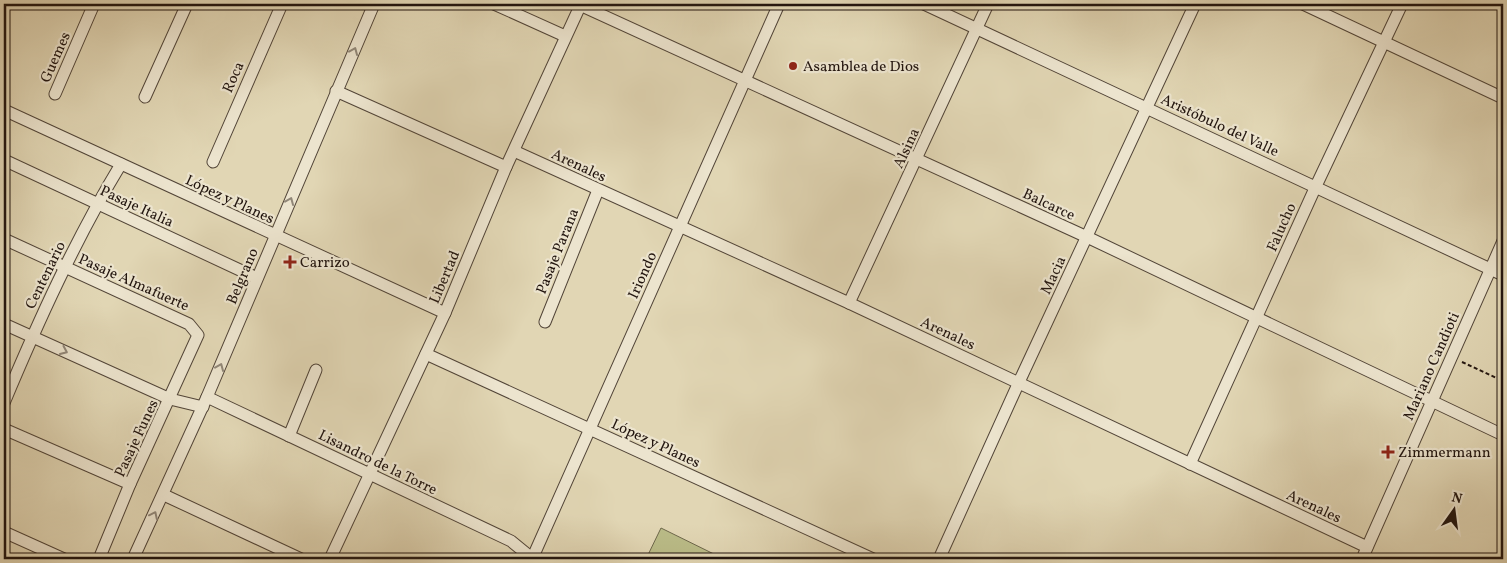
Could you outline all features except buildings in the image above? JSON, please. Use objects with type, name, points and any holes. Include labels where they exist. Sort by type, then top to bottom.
[{"type":"street","name":"Guemes","points":[[54,94],[94,4]]},
{"type":"street","points":[[145,97],[187,4]]},
{"type":"street","name":"Roca","points":[[212,162],[282,4]]},
{"type":"street","name":"Belgrano","points":[[133,559],[205,402],[374,4]]},
{"type":"street","points":[[494,4],[565,36]]},
{"type":"street","name":"Libertad","points":[[330,559],[445,313],[506,167],[580,4]]},
{"type":"street","name":"Balcarce","points":[[580,4],[1087,237],[1503,435]]},
{"type":"street","name":"Iriondo","points":[[532,559],[779,4]]},
{"type":"street","name":"Aristóbulo del Valle","points":[[924,4],[1503,275]]},
{"type":"street","name":"Alsina","points":[[850,303],[988,4]]},
{"type":"street","name":"Macia","points":[[939,559],[1195,4]]},
{"type":"street","points":[[1303,4],[1503,98]]},
{"type":"street","name":"Falucho","points":[[1190,464],[1316,186],[1402,4]]},
{"type":"street","points":[[336,92],[506,167]]},
{"type":"street","name":"López y Planes","points":[[4,110],[445,313]]},
{"type":"street","name":"Arenales","points":[[514,151],[850,303],[1367,547]]},
{"type":"street","name":"Pasaje Italia","points":[[4,160],[257,278]]},
{"type":"street","name":"Centenario","points":[[4,403],[32,337],[65,268],[97,204],[120,164]]},
{"type":"street","name":"Pasaje Parana","points":[[545,322],[598,190]]},
{"type":"street","name":"Pasaje Almafuerte","points":[[4,240],[189,324],[196,330]]},
{"type":"street","name":"Mariano Candioti","points":[[1362,559],[1503,241]]},
{"type":"street","name":"Lisandro de la Torre","points":[[4,324],[170,400],[205,402],[289,436],[511,542],[532,559]]},
{"type":"street","name":"Pasaje Funes","points":[[99,559],[130,484],[198,336],[196,330]]},
{"type":"street","name":"López y Planes","points":[[426,354],[873,559]]},
{"type":"street","points":[[289,436],[316,370]]},
{"type":"street","points":[[4,429],[130,484]]},
{"type":"street","points":[[164,495],[301,559]]},
{"type":"street","points":[[4,532],[64,559]]},
{"type":"path","points":[[1451,357],[1503,381]]},
{"type":"green space","points":[[661,528],[724,559],[646,559]]},
{"type":"place","name":"Asamblea de Dios","points":[[793,66]]},
{"type":"place","name":"Carrizo","points":[[290,262]]},
{"type":"place","name":"Zimmermann","points":[[1388,452]]}]
